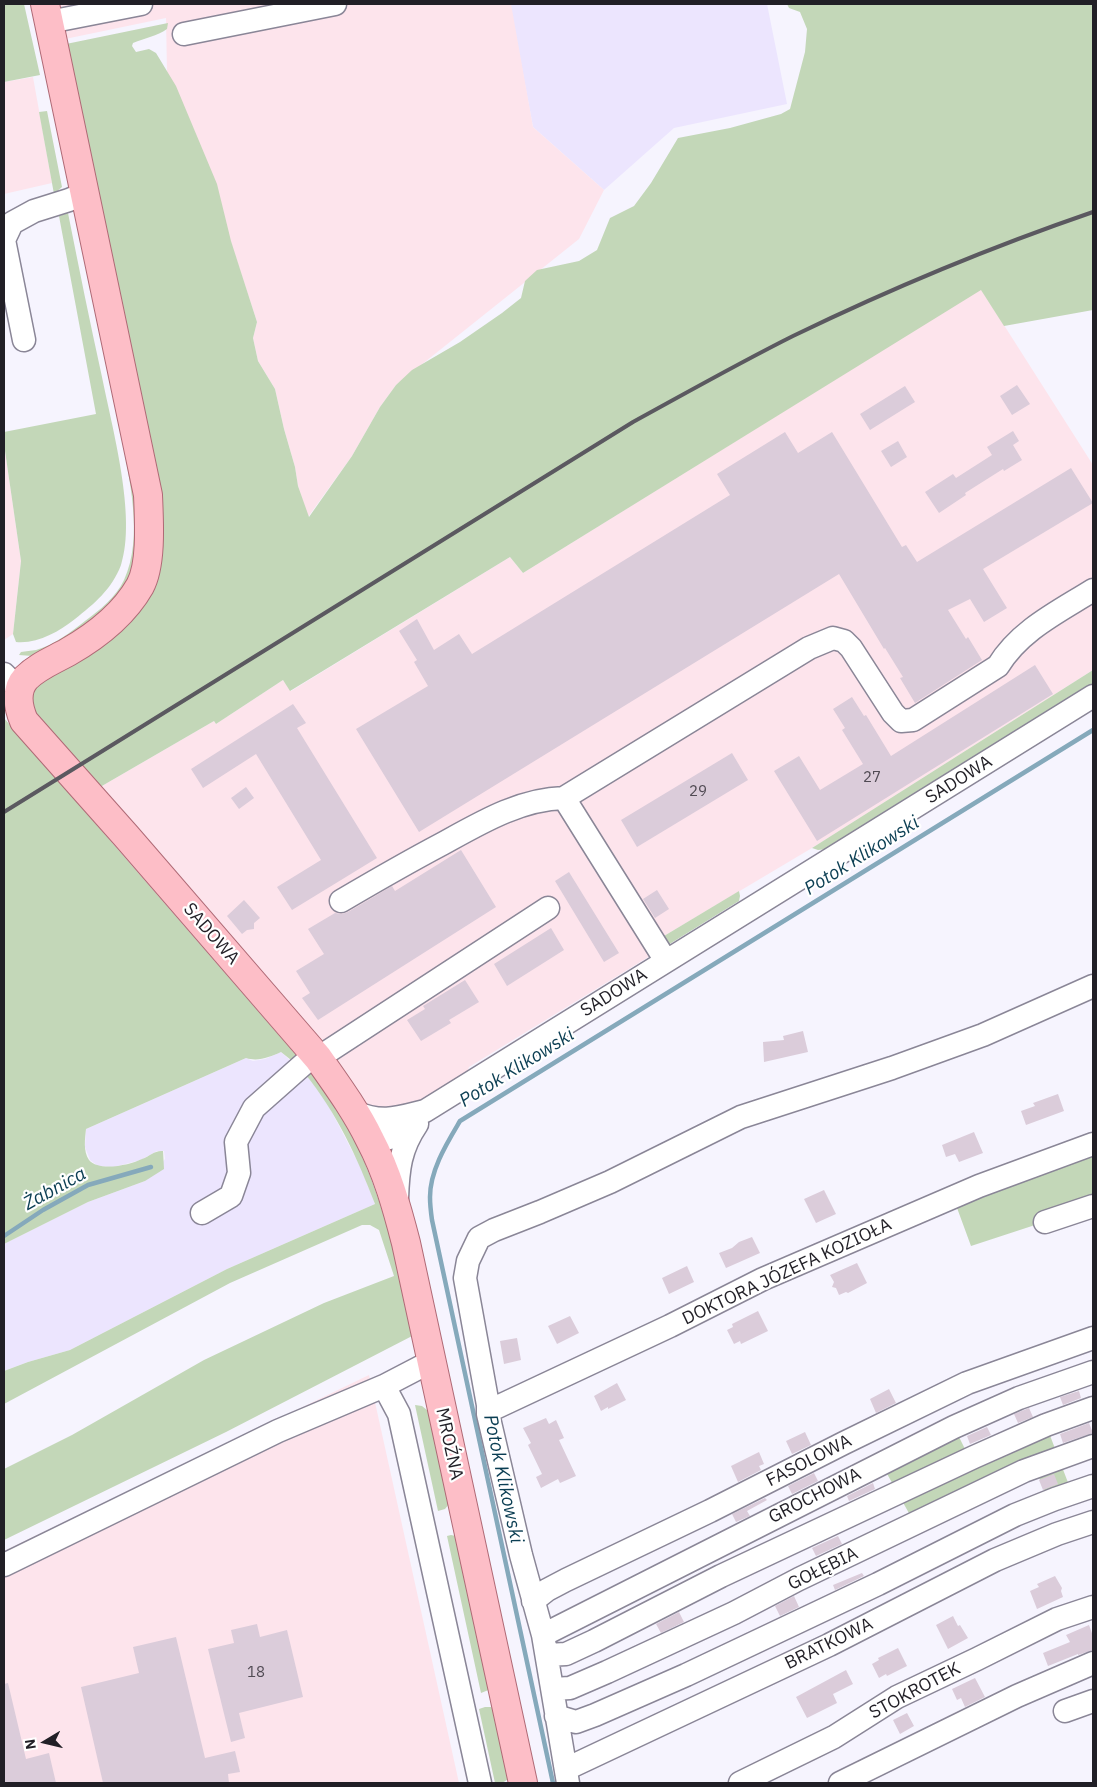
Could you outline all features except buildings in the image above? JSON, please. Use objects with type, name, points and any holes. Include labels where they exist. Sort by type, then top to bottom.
[{"type":"main road","points":[[12,682],[25,678],[40,667],[93,637],[114,619],[141,584],[147,558],[149,528],[148,495],[47,13]]},
{"type":"main road","name":"SADOWA","points":[[12,682],[24,720],[316,1056],[354,1112]]},
{"type":"main road","name":"MROŹNA","points":[[354,1112],[371,1141],[396,1207],[432,1362],[523,1783]]},
{"type":"street","points":[[47,13],[140,4]]},
{"type":"street","points":[[184,34],[335,4]]},
{"type":"street","points":[[24,340],[4,240],[12,222],[34,211],[85,194]]},
{"type":"street","points":[[341,901],[478,824],[516,808],[548,799],[564,798],[809,648],[833,638],[844,641],[851,648],[893,713],[901,721],[913,720],[991,672],[1023,635],[1093,590]]},
{"type":"street","name":"SADOWA","points":[[354,1112],[370,1118],[389,1120],[421,1117],[666,961],[1093,696]]},
{"type":"street","points":[[564,798],[666,961]]},
{"type":"street","points":[[202,1212],[231,1196],[239,1173],[236,1142],[254,1108],[316,1056],[548,908]]},
{"type":"street","points":[[567,1776],[545,1645],[504,1488],[488,1414],[488,1404],[465,1278],[468,1261],[480,1238],[494,1230],[610,1182],[741,1117],[884,1071],[974,1038],[1093,986]]},
{"type":"street","points":[[371,1141],[402,1134],[421,1117]]},
{"type":"street","points":[[396,1207],[398,1171],[402,1151],[421,1117]]},
{"type":"street","points":[[371,1141],[376,1131],[389,1120]]},
{"type":"street","name":"DOKTORA JÓZEFA KOZIOŁA","points":[[488,1414],[493,1409],[670,1326],[764,1278],[979,1186],[1093,1144]]},
{"type":"street","points":[[1045,1222],[1093,1206]]},
{"type":"street","name":"FASOLOWA","points":[[533,1601],[547,1590],[566,1580],[710,1511],[967,1383],[1093,1338]]},
{"type":"street","points":[[4,1565],[162,1490],[278,1432],[384,1386],[432,1362]]},
{"type":"street","name":"GROCHOWA","points":[[545,1645],[954,1427],[1019,1398],[1093,1372]]},
{"type":"street","points":[[384,1386],[399,1414],[480,1783]]},
{"type":"street","name":"GROCHOWA","points":[[545,1645],[566,1654],[721,1576],[974,1457],[1046,1425],[1093,1408]]},
{"type":"street","name":"GOŁĘBIA","points":[[553,1689],[570,1688],[600,1675],[734,1613],[799,1579],[1024,1471],[1093,1446]]},
{"type":"street","points":[[556,1716],[576,1722],[596,1715],[870,1589],[1015,1515],[1093,1486]]},
{"type":"street","name":"BRATKOWA","points":[[567,1776],[995,1560],[1056,1534],[1093,1522]]},
{"type":"street","name":"STOKROTEK","points":[[740,1783],[834,1737],[897,1697],[977,1660],[1057,1619],[1093,1607]]},
{"type":"street","points":[[840,1783],[1018,1696],[1093,1663]]},
{"type":"street","points":[[1065,1711],[1093,1701]]},
{"type":"shaded area","points":[[59,4],[511,4],[533,127],[604,190],[579,239],[396,385],[380,407],[352,456],[308,517],[298,486],[275,389],[258,361],[253,338],[257,322],[194,130],[167,72],[166,18],[65,39]]},
{"type":"shaded area","points":[[510,4],[767,4],[787,104],[674,128],[604,190],[533,127]]},
{"type":"shaded area","points":[[33,77],[52,183],[4,194],[4,82]]},
{"type":"shaded area","points":[[981,289],[1093,465],[1093,670],[812,848],[659,939],[668,945],[469,1067],[467,1073],[403,1110],[368,1111],[95,790],[214,721],[216,724],[283,680],[291,691],[510,557],[523,573]]},
{"type":"shaded area","points":[[4,444],[21,561],[13,634],[4,640]]},
{"type":"shaded area","points":[[281,1052],[305,1074],[324,1097],[362,1170],[375,1204],[227,1269],[70,1350],[4,1371],[4,1244],[88,1202],[145,1181],[165,1159],[164,1151],[157,1151],[141,1160],[114,1167],[98,1166],[90,1160],[85,1147],[86,1129],[246,1058],[253,1061],[265,1059]]},
{"type":"shaded area","points":[[369,1375],[459,1783],[4,1783],[4,1551]]},
{"type":"green space","points":[[4,4],[24,4],[40,75],[4,82]]},
{"type":"green space","points":[[787,4],[1093,4],[1093,310],[1004,326],[981,290],[523,573],[510,557],[290,691],[283,680],[216,724],[214,721],[95,790],[35,719],[30,696],[37,682],[152,576],[66,44],[168,23],[167,29],[133,43],[132,46],[136,52],[149,49],[156,53],[176,86],[217,184],[231,241],[257,322],[253,338],[258,361],[275,389],[298,486],[309,517],[352,456],[380,407],[396,385],[412,370],[460,342],[521,298],[525,281],[537,270],[579,261],[597,250],[610,218],[634,206],[651,183],[678,138],[730,128],[781,114],[790,109],[805,52],[807,29],[800,12],[789,8]]},
{"type":"green space","points":[[47,111],[62,187],[54,194],[39,112]]},
{"type":"green space","points":[[68,213],[117,446],[125,498],[125,545],[121,565],[113,581],[108,589],[89,608],[55,633],[32,641],[16,642],[13,634],[21,561],[4,444],[4,432],[96,414],[59,216]]},
{"type":"green space","points":[[121,434],[133,466],[138,545],[129,581],[101,616],[41,655],[19,655],[21,652],[43,648],[68,634],[107,603],[117,592],[124,580],[130,563],[134,527],[131,488]]},
{"type":"green space","points":[[1093,670],[1093,689],[914,798],[908,797],[827,849],[818,850],[812,848]]},
{"type":"green space","points":[[4,718],[297,1056],[291,1060],[281,1052],[259,1059],[246,1058],[86,1129],[86,1153],[89,1160],[94,1164],[107,1167],[123,1165],[137,1161],[157,1151],[163,1151],[164,1169],[145,1181],[88,1202],[4,1244]]},
{"type":"green space","points":[[739,891],[739,901],[668,945],[659,939]]},
{"type":"green space","points":[[308,1069],[345,1125],[364,1161],[387,1224],[416,1334],[226,1432],[4,1540],[4,1469],[72,1435],[204,1360],[324,1303],[394,1276],[379,1230],[370,1225],[362,1225],[230,1283],[4,1404],[4,1371],[70,1350],[227,1269],[375,1204],[345,1136],[327,1104],[305,1074]]},
{"type":"green space","points":[[1093,1144],[1093,1206],[971,1246],[953,1197]]},
{"type":"green space","points":[[415,1405],[422,1406],[433,1415],[449,1504],[445,1509],[438,1511]]},
{"type":"green space","points":[[1046,1425],[1072,1493],[1049,1501],[1035,1468],[915,1524],[881,1463],[954,1427],[970,1459]]},
{"type":"green space","points":[[447,1536],[456,1536],[491,1689],[481,1693]]},
{"type":"green space","points":[[491,1707],[497,1712],[511,1775],[506,1781],[495,1783],[479,1709]]},
{"type":"waterway","name":"Potok Klikowski","points":[[553,1783],[432,1220],[431,1187],[436,1167],[445,1148],[460,1121],[1093,730]]},
{"type":"waterway","name":"Żabnica","points":[[4,1236],[43,1210],[88,1185],[151,1167]]},
{"type":"railway","points":[[4,812],[633,422],[773,346],[866,302],[941,269],[1093,212]]}]
